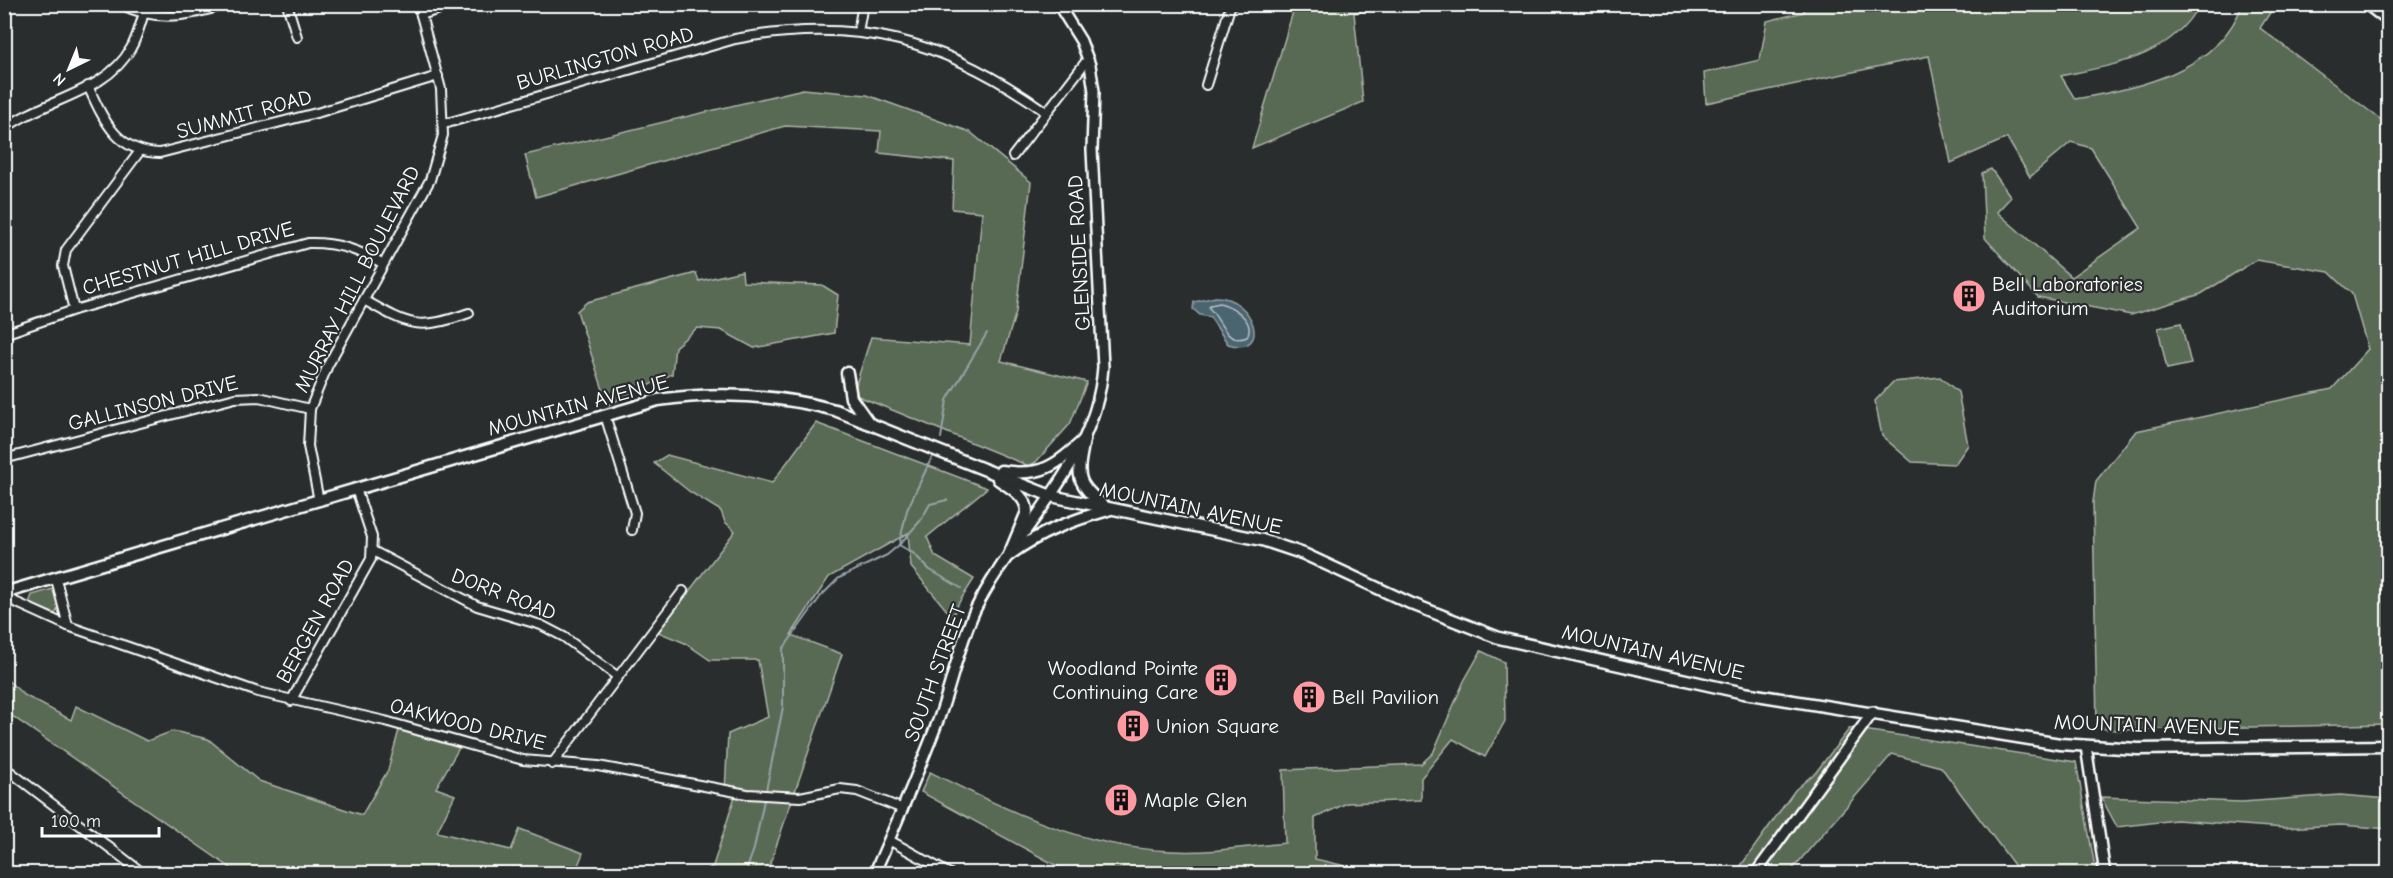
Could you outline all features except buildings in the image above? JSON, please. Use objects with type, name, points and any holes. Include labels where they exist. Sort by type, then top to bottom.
[{"type":"main road","points":[[848,372],[851,398],[868,422]]},
{"type":"main road","name":"MOUNTAIN AVENUE","points":[[4,595],[658,400],[690,395],[754,394],[807,402],[868,422],[1051,496],[1273,544],[1304,554],[1449,621],[1499,638],[1744,693],[2060,744],[2138,749],[2388,746]]},
{"type":"main road","points":[[986,469],[1020,474],[1040,471],[1060,461],[1084,440]]},
{"type":"main road","points":[[1084,440],[1078,471],[1079,479],[1082,487],[1108,509]]},
{"type":"main road","points":[[986,469],[1020,495],[1027,506],[1027,513],[1009,555]]},
{"type":"main road","points":[[1009,555],[1029,540],[1056,525],[1108,509]]},
{"type":"street","points":[[120,4],[144,13],[166,17],[183,17],[227,4]]},
{"type":"street","points":[[287,4],[297,37]]},
{"type":"street","name":"MURRAY HILL BOULEVARD","points":[[319,501],[308,446],[310,409],[328,365],[382,263],[430,180],[437,160],[444,124],[438,76],[417,4]]},
{"type":"street","points":[[421,15],[455,4]]},
{"type":"street","points":[[858,32],[863,4]]},
{"type":"street","points":[[1061,8],[1073,4]]},
{"type":"street","points":[[1206,85],[1231,4]]},
{"type":"street","points":[[2366,4],[2388,21]]},
{"type":"street","name":"GLENSIDE ROAD","points":[[1051,496],[1084,440],[1096,410],[1103,367],[1092,150],[1094,91],[1088,59],[1081,41],[1061,8]]},
{"type":"street","points":[[4,129],[18,119],[109,76],[131,48],[144,13]]},
{"type":"street","name":"BURLINGTON ROAD","points":[[444,124],[735,39],[778,31],[815,29],[858,32],[926,46],[960,60],[1013,88],[1046,112]]},
{"type":"street","points":[[1013,156],[1088,59]]},
{"type":"street","name":"SUMMIT ROAD","points":[[140,151],[172,152],[320,112],[438,76]]},
{"type":"street","points":[[74,310],[63,266],[66,250],[140,151],[123,143],[109,129],[88,87]]},
{"type":"street","name":"CHESTNUT HILL DRIVE","points":[[4,334],[74,310],[308,243],[330,242],[357,250],[382,263]]},
{"type":"street","points":[[364,300],[399,320],[417,324],[435,325],[469,313]]},
{"type":"street","name":"GALLINSON DRIVE","points":[[4,459],[235,398],[259,397],[310,409]]},
{"type":"street","points":[[605,415],[635,513],[632,530]]},
{"type":"street","name":"BERGEN ROAD","points":[[291,701],[371,559],[372,537],[356,489]]},
{"type":"street","name":"SOUTH STREET","points":[[874,873],[940,715],[967,628],[986,590],[1051,496]]},
{"type":"street","name":"DORR ROAD","points":[[373,551],[477,606],[541,625],[564,637],[618,677]]},
{"type":"street","points":[[56,579],[68,626]]},
{"type":"street","points":[[552,764],[683,591]]},
{"type":"street","name":"OAKWOOD DRIVE","points":[[4,595],[68,626],[291,701],[385,721],[523,760],[598,766],[747,794],[800,797],[840,789],[857,791],[903,808]]},
{"type":"street","points":[[1755,873],[1873,712]]},
{"type":"street","points":[[2086,746],[2105,873]]},
{"type":"street","points":[[4,767],[144,873]]},
{"type":"street","points":[[889,840],[950,873]]},
{"type":"green space","points":[[1295,5],[1389,5],[1354,13],[1363,102],[1252,148]]},
{"type":"green space","points":[[1803,5],[2199,5],[2187,23],[2157,48],[2121,62],[2061,76],[2075,99],[2124,89],[2173,73],[2195,61],[2215,46],[2231,28],[2242,5],[2275,5],[2260,28],[2388,125],[2388,724],[2117,730],[2097,728],[2093,502],[2096,481],[2136,431],[2332,389],[2368,349],[2352,294],[2329,272],[2256,260],[2201,294],[2131,315],[2038,297],[1985,238],[1982,173],[1991,169],[2011,197],[1997,212],[2071,277],[2141,228],[2091,148],[2071,142],[2030,177],[2007,138],[1951,163],[1929,56],[1706,103],[1704,73],[1760,60],[1767,21],[1804,12]]},
{"type":"green space","points":[[803,89],[867,95],[970,132],[1031,182],[1016,312],[1001,361],[1087,382],[1070,424],[1036,462],[1029,466],[853,394],[871,337],[970,345],[982,212],[952,209],[954,161],[879,153],[881,131],[785,126],[536,197],[525,155]]},
{"type":"green space","points":[[742,271],[743,282],[822,285],[838,295],[834,333],[754,348],[721,330],[697,328],[675,347],[672,374],[608,405],[577,311],[587,302],[696,273],[699,281]]},
{"type":"green space","points":[[2181,323],[2191,364],[2167,369],[2158,328]]},
{"type":"green space","points":[[1940,377],[1958,392],[1968,445],[1955,464],[1912,462],[1882,436],[1875,401],[1893,382]]},
{"type":"green space","points":[[816,423],[987,488],[927,537],[935,556],[974,579],[958,604],[953,618],[911,567],[908,533],[829,577],[791,635],[842,654],[767,873],[702,873],[713,866],[736,793],[725,791],[728,734],[768,717],[758,660],[710,660],[685,643],[658,632],[735,531],[725,522],[721,511],[690,492],[654,463],[667,455],[772,483]]},
{"type":"green space","points":[[53,589],[59,607],[55,614],[29,603],[32,595]]},
{"type":"green space","points":[[1481,651],[1504,662],[1505,721],[1485,757],[1453,739],[1421,778],[1421,800],[1347,803],[1315,818],[1315,859],[1368,873],[1070,873],[921,792],[930,772],[1046,825],[1107,843],[1139,848],[1200,851],[1285,843],[1283,770],[1421,764],[1433,753],[1464,681]]},
{"type":"green space","points":[[4,677],[24,695],[71,720],[76,706],[147,741],[173,731],[208,739],[259,781],[362,815],[388,770],[399,730],[459,748],[436,788],[455,795],[437,832],[511,850],[520,829],[583,853],[575,873],[238,873],[5,711]]},
{"type":"green space","points":[[1850,728],[2076,762],[2096,873],[2020,873],[1941,767],[1892,754],[1789,873],[1735,874],[1795,790],[1816,772]]},
{"type":"green space","points":[[2340,795],[2388,799],[2388,829],[2341,825],[2284,828],[2176,820],[2117,827],[2101,797],[2242,802]]},
{"type":"water","points":[[1215,297],[1229,299],[1248,315],[1253,325],[1254,335],[1250,342],[1242,346],[1228,344],[1210,317],[1200,315],[1193,309],[1194,302]]},
{"type":"waterway","points":[[941,438],[947,400],[987,333]]},
{"type":"waterway","points":[[933,455],[907,510],[899,545],[913,553],[930,570],[961,588]]},
{"type":"waterway","points":[[745,874],[754,849],[783,707],[783,649],[821,596],[839,578],[887,555],[921,520],[930,504],[947,500]]},
{"type":"place","name":"Bell Laboratories Auditorium","points":[[1969,296]]},
{"type":"place","name":"Woodland Pointe Continuing Care","points":[[1221,680]]},
{"type":"place","name":"Bell Pavilion","points":[[1309,697]]},
{"type":"place","name":"Union Square","points":[[1133,726]]},
{"type":"place","name":"Maple Glen","points":[[1121,800]]}]
